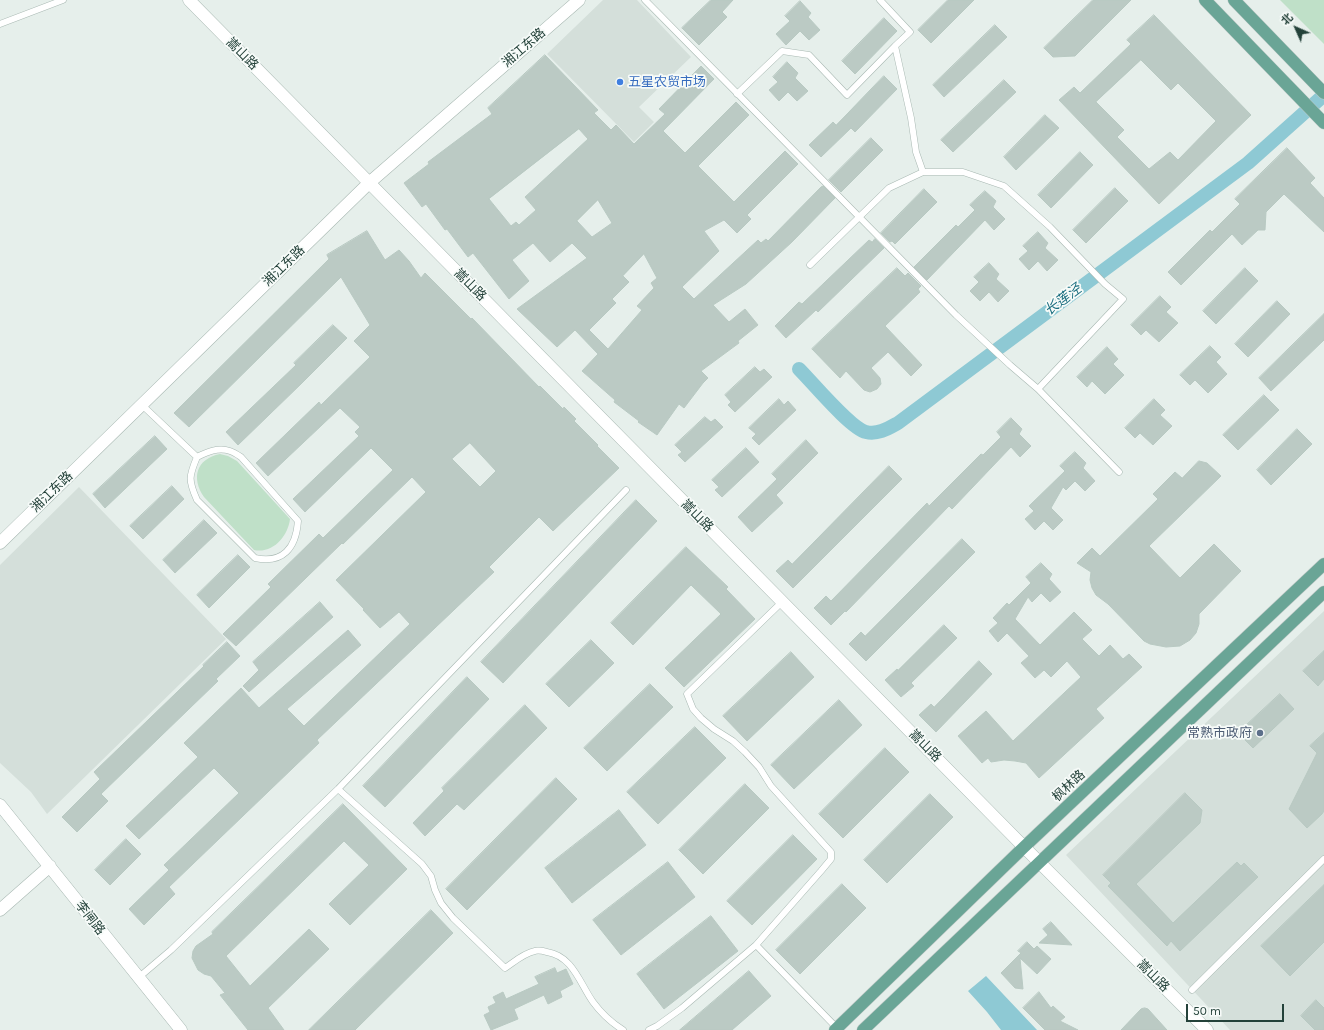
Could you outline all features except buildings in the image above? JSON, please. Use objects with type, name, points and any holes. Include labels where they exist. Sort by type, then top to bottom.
[{"type":"main road","points":[[1205,0],[1324,123]]},
{"type":"main road","points":[[1234,0],[1324,92]]},
{"type":"main road","name":"枫林路","points":[[836,1029],[1024,847],[1324,564]]},
{"type":"main road","points":[[863,1030],[1324,592]]},
{"type":"street","name":"嵩山路","points":[[189,0],[1024,847],[1207,1030]]},
{"type":"street","name":"湘江东路","points":[[0,543],[369,183],[579,0]]},
{"type":"street","name":"李闸路","points":[[0,805],[181,1030]]},
{"type":"street","points":[[0,910],[50,866]]},
{"type":"lane","points":[[0,24],[63,0]]},
{"type":"lane","points":[[645,0],[956,315],[1038,389],[1119,472]]},
{"type":"lane","points":[[737,94],[782,51],[809,55],[847,94],[910,32],[880,0]]},
{"type":"lane","points":[[895,46],[911,118],[916,152],[923,172]]},
{"type":"lane","points":[[810,265],[889,188],[923,172],[963,172],[1004,186],[1050,227],[1105,284],[1123,299],[1038,389]]},
{"type":"lane","points":[[142,405],[197,457]]},
{"type":"lane","points":[[218,450],[230,451],[241,458],[298,521],[294,541],[286,552],[278,558],[266,560],[255,558],[198,500],[192,490],[190,479],[197,457],[208,451],[218,450]]},
{"type":"lane","points":[[138,978],[171,950],[338,788],[626,490]]},
{"type":"lane","points":[[649,1030],[682,1008],[756,945],[831,859],[831,852],[771,786],[759,767],[733,741],[714,729],[701,718],[693,709],[687,694],[782,602]]},
{"type":"lane","points":[[338,788],[422,864],[431,876],[441,903],[453,918],[505,968],[524,955],[536,950],[558,955],[568,962],[594,1003],[605,1016],[623,1030]]},
{"type":"lane","points":[[1192,990],[1324,859]]},
{"type":"lane","points":[[756,945],[836,1029]]},
{"type":"shaded area","name":"五星农贸市场","points":[[603,0],[637,0],[691,57],[639,107],[654,122],[634,142],[547,54]]},
{"type":"shaded area","points":[[79,487],[226,639],[47,814],[31,792],[0,763],[0,565]]},
{"type":"shaded area","name":"常熟市政府","points":[[1324,611],[1324,1030],[1230,1030],[1066,855]]},
{"type":"green space","points":[[1280,0],[1324,0],[1324,44]]},
{"type":"green space","points":[[220,454],[237,461],[290,519],[289,525],[283,537],[273,546],[261,551],[254,550],[204,497],[198,483],[198,470],[206,460]]},
{"type":"water","points":[[986,976],[1037,1030],[1001,1030],[968,991]]},
{"type":"waterway","name":"长莲泾","points":[[799,369],[832,404],[859,429],[866,432],[875,433],[891,427],[1248,163],[1324,95]]},
{"type":"place","name":"五星农贸市场","points":[[620,82]]},
{"type":"place","name":"常熟市政府","points":[[1260,733]]}]
